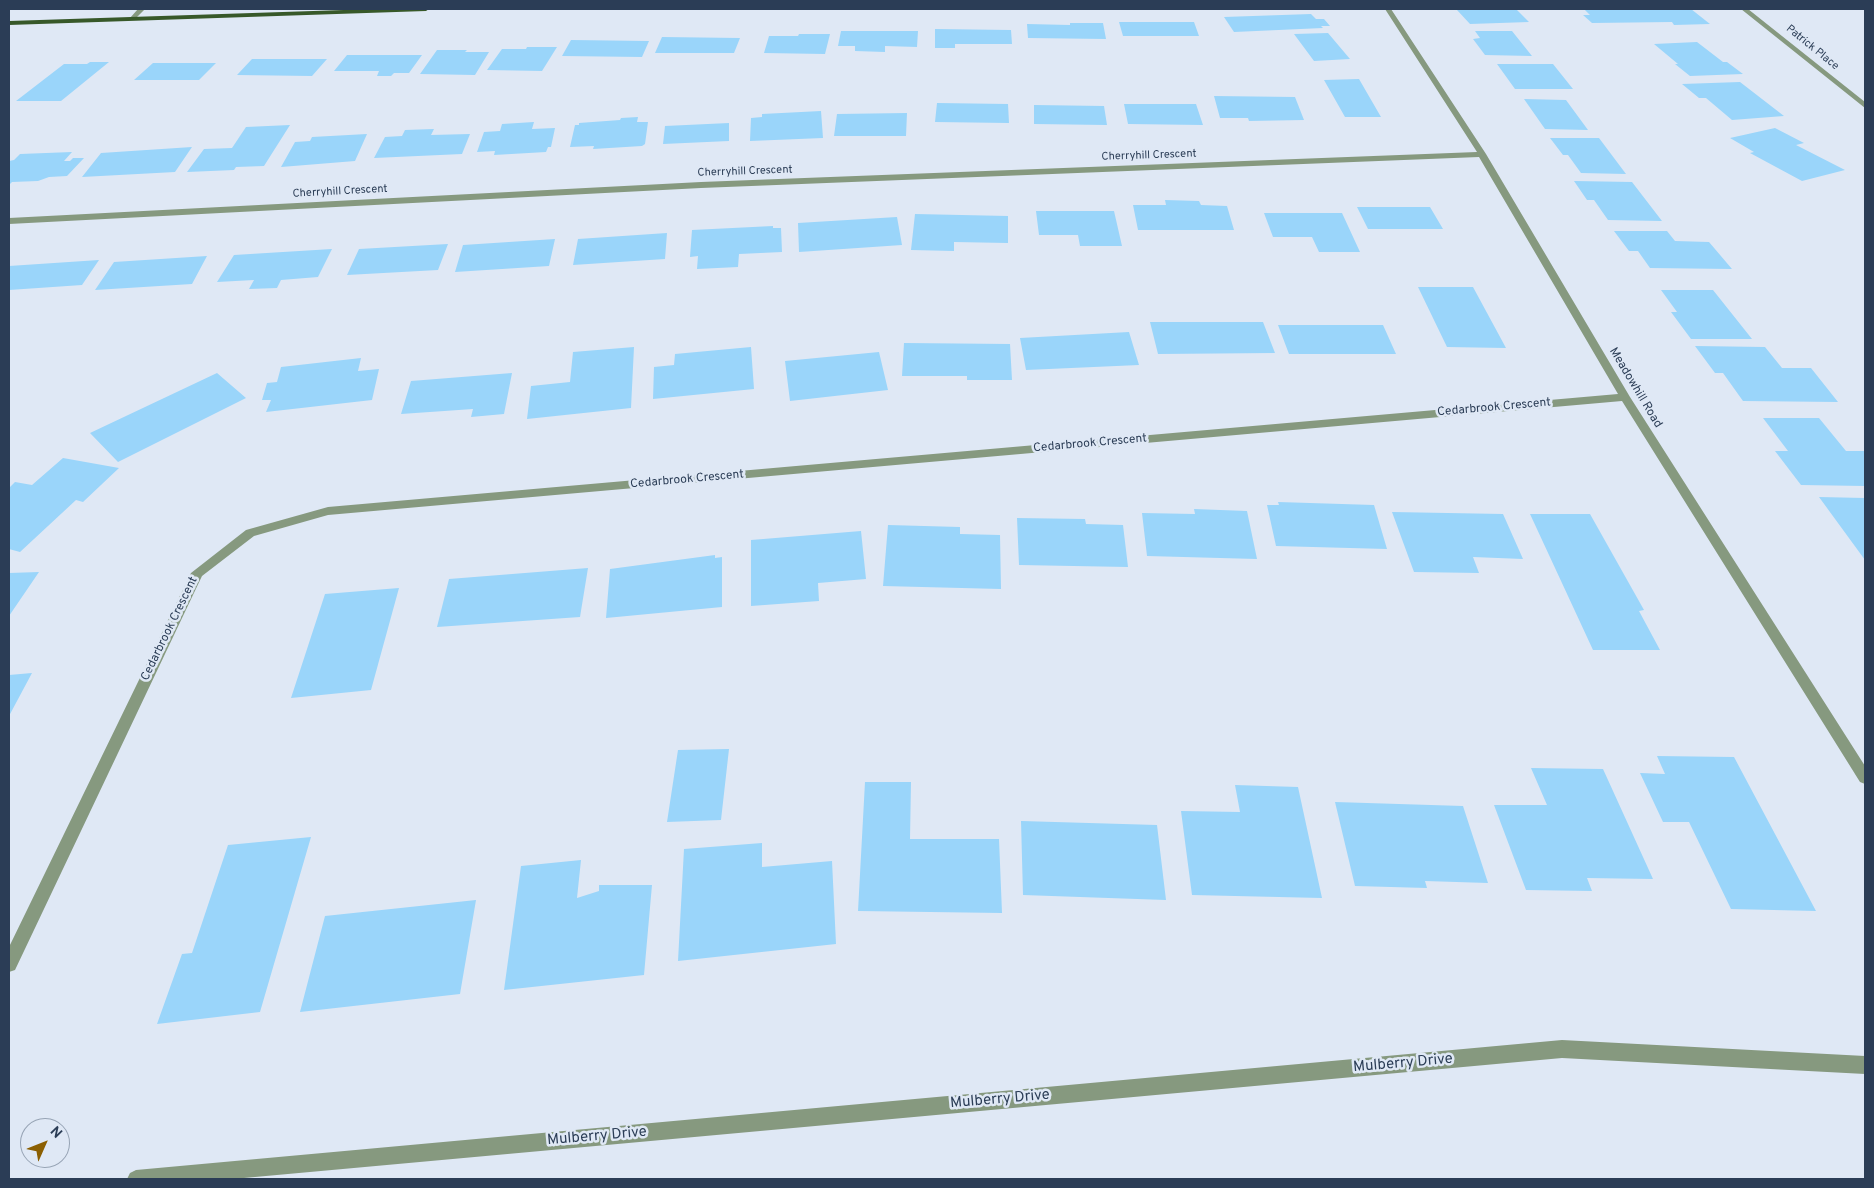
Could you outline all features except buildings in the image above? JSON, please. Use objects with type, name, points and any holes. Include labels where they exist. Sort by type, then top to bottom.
[{"type":"main road","points":[[9,23],[426,9]]},
{"type":"street","points":[[132,19],[142,9]]},
{"type":"street","name":"Meadowhill Road","points":[[1388,9],[1482,154],[1625,397],[1865,778]]},
{"type":"street","name":"Patrick Place","points":[[1744,9],[1865,106]]},
{"type":"street","name":"Cherryhill Crescent","points":[[9,221],[701,185],[1482,154]]},
{"type":"street","name":"Cedarbrook Crescent","points":[[9,964],[197,573],[250,533],[328,511],[1625,397]]},
{"type":"street","name":"Mulberry Drive","points":[[136,1179],[1562,1049],[1865,1065]]}]
